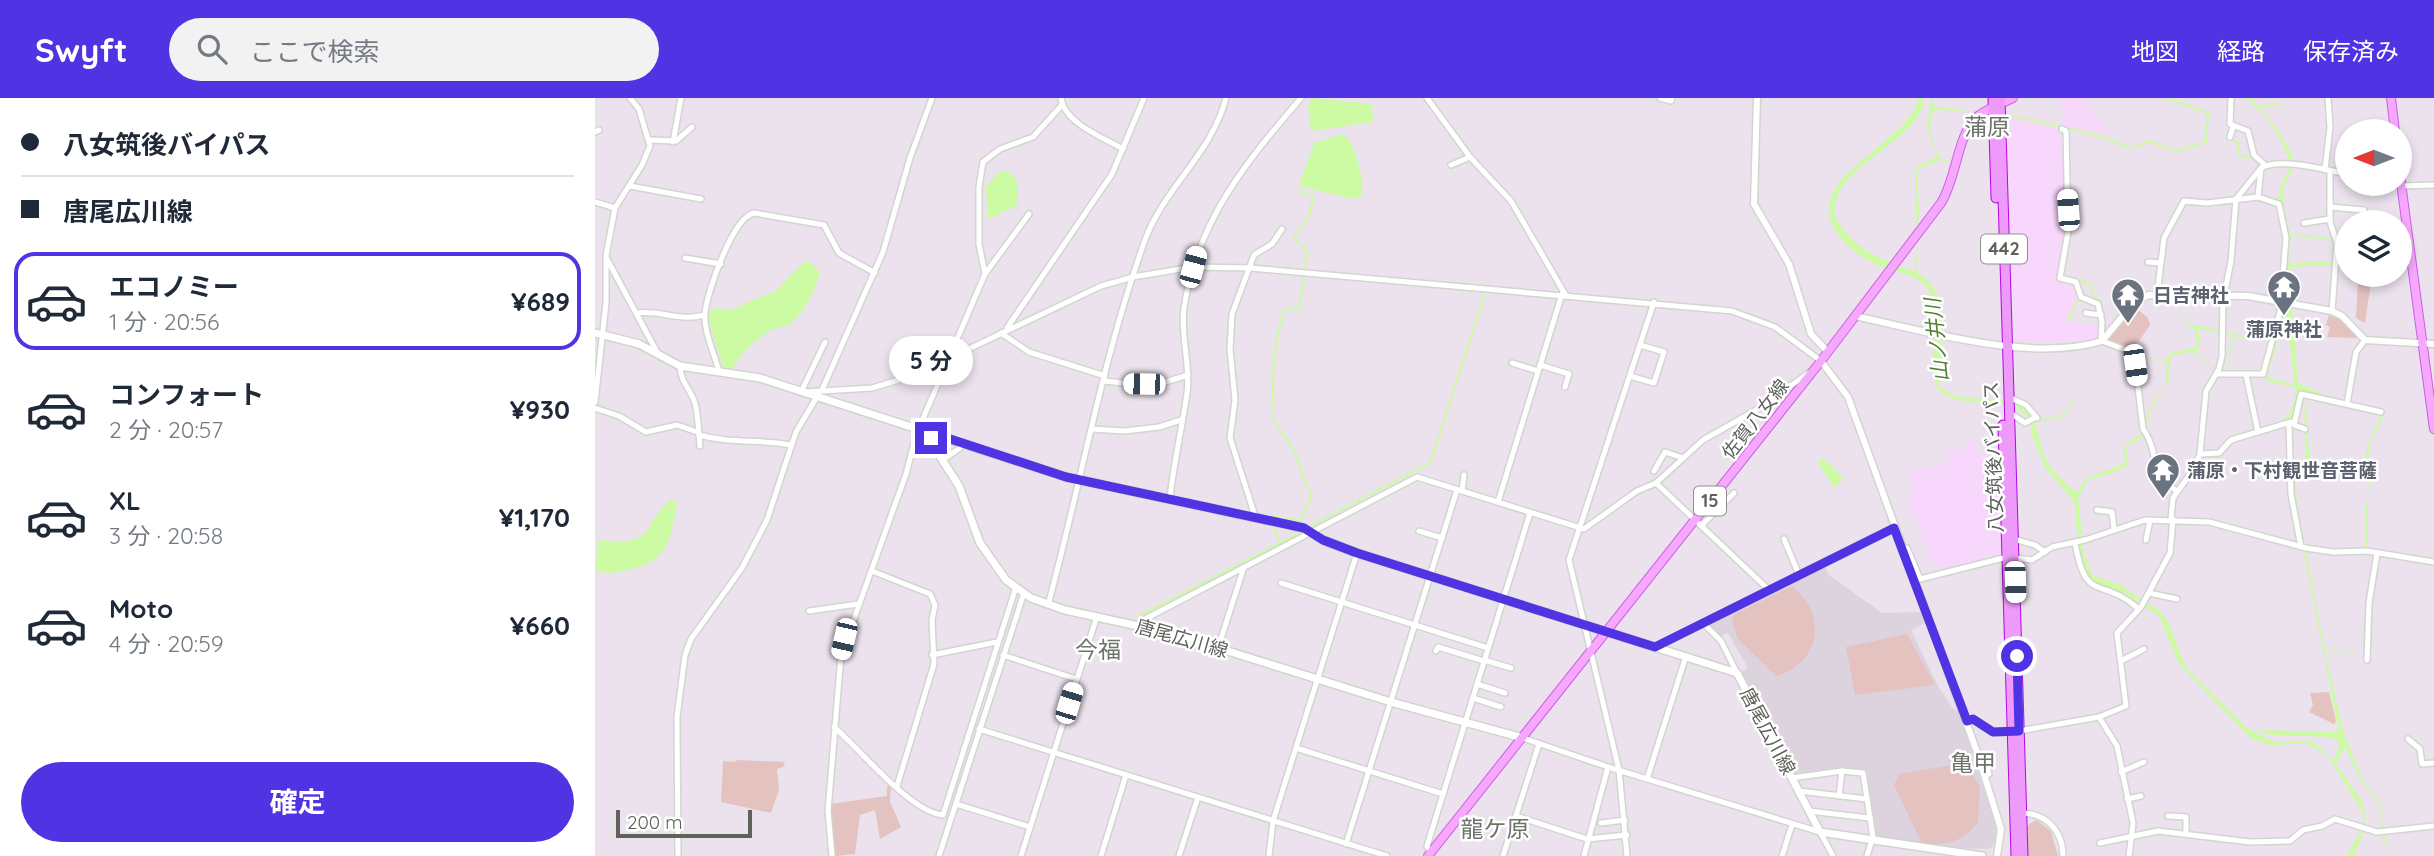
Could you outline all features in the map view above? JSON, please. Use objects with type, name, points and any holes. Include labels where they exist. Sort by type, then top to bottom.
[{"type":"highway","name":"八女筑後バイパス","points":[[1997,102],[2015,732],[2022,856]]},
{"type":"highway","name":"八女筑後バイパス","points":[[2016,856],[2018,813]]},
{"type":"main road","name":"佐賀八女線","points":[[1430,854],[1607,631],[1700,521],[1948,192],[1969,126],[1997,102],[2013,98]]},
{"type":"main road","points":[[2391,98],[2394,119]]},
{"type":"main road","points":[[2401,196],[2434,429]]},
{"type":"main road","name":"唐尾広川線","points":[[599,333],[658,354],[680,366],[760,378],[820,393],[932,433],[1080,480],[1255,516],[1311,532],[1323,540],[1357,553],[1737,673],[1820,832]]},
{"type":"main road","name":"唐尾広川線","points":[[932,433],[932,443],[959,486],[980,543],[993,565],[1024,593],[1048,606],[1139,625],[1391,702],[1466,720],[1523,738]]},
{"type":"main road","points":[[1820,832],[1979,856]]},
{"type":"street","points":[[595,402],[599,333],[615,208],[642,165],[649,140],[642,129],[639,109],[630,98]]},
{"type":"street","points":[[673,142],[681,98]]},
{"type":"street","points":[[678,856],[677,718],[685,655],[691,639],[743,568],[768,520],[792,445],[820,393],[875,273],[913,148],[932,98]]},
{"type":"street","points":[[1003,332],[1112,174],[1143,98]]},
{"type":"street","points":[[1048,606],[1105,379],[1146,237],[1213,136],[1226,98]]},
{"type":"street","points":[[1170,497],[1188,375],[1184,310],[1193,267],[1214,213],[1258,150],[1301,98]]},
{"type":"street","points":[[1426,98],[1470,157],[1511,201],[1564,294],[1498,502]]},
{"type":"street","points":[[1660,98],[1661,101],[1671,101],[1672,98]]},
{"type":"street","points":[[1757,98],[1754,204],[1789,264],[1811,334],[1828,352]]},
{"type":"street","points":[[2231,98],[2229,120],[2233,127],[2248,131],[2254,155],[2263,166],[2335,172]]},
{"type":"street","points":[[2328,98],[2330,127],[2327,170],[2330,219],[2335,236]]},
{"type":"street","points":[[985,274],[980,258],[979,223],[980,174],[983,162],[1000,149],[1033,137],[1061,102],[1080,125],[1123,149]]},
{"type":"street","points":[[649,140],[673,142],[692,127]]},
{"type":"street","points":[[2229,137],[2233,127]]},
{"type":"street","points":[[2062,130],[2066,131],[2068,232],[2060,278],[2076,282],[2081,297],[2097,303],[2101,315],[2102,341]]},
{"type":"street","points":[[1451,165],[1470,157]]},
{"type":"street","points":[[2258,197],[2263,166]]},
{"type":"street","points":[[1967,721],[1973,719],[1993,732],[2015,732],[2099,717],[2126,706],[2117,633],[2148,596],[2170,553],[2174,539],[2171,507],[2175,490],[2194,467],[2200,454],[2206,391],[2218,372],[2223,296],[2231,261],[2236,199],[2263,166]]},
{"type":"street","points":[[2412,185],[2434,185]]},
{"type":"street","points":[[630,186],[701,199]]},
{"type":"street","points":[[2157,295],[2164,238],[2184,201],[2217,202],[2258,197],[2279,204],[2285,228],[2285,301],[2263,374],[2218,372]]},
{"type":"street","points":[[595,202],[615,208]]},
{"type":"street","points":[[2330,207],[2364,210]]},
{"type":"street","points":[[719,372],[705,315],[732,235],[745,216],[754,213],[824,226],[838,253],[875,273]]},
{"type":"street","points":[[832,856],[828,811],[841,654],[906,474],[919,428],[985,274],[1029,214]]},
{"type":"street","points":[[2304,223],[2330,219]]},
{"type":"street","points":[[1255,516],[1230,438],[1235,400],[1230,349],[1232,314],[1254,256],[1272,244],[1282,229]]},
{"type":"street","points":[[685,258],[703,265],[721,264]]},
{"type":"street","points":[[607,259],[658,354]]},
{"type":"street","points":[[2148,262],[2161,263]]},
{"type":"street","points":[[820,393],[872,388],[912,376],[1101,286],[1133,276],[1193,267],[1251,268],[1564,294],[1747,314],[1791,337],[1821,361],[1848,397],[1985,775],[2001,829],[1997,856]]},
{"type":"street","points":[[2332,311],[2335,270]]},
{"type":"street","points":[[2102,341],[2137,301],[2157,295],[2285,301],[2332,311],[2344,318],[2367,340],[2434,344]]},
{"type":"street","points":[[595,297],[604,298]]},
{"type":"street","points":[[1627,856],[1619,770],[1569,560],[1654,302]]},
{"type":"street","points":[[637,313],[657,312],[689,319],[705,315]]},
{"type":"street","points":[[2086,313],[2101,315]]},
{"type":"street","points":[[1855,316],[2004,345],[2055,346],[2102,341],[2131,350],[2136,354],[2144,430],[2156,462],[2154,475],[2175,490]]},
{"type":"street","points":[[1003,332],[1030,352],[1105,379],[1152,386],[1188,375]]},
{"type":"street","points":[[2347,404],[2356,352],[2367,340]]},
{"type":"street","points":[[804,391],[825,342]]},
{"type":"street","points":[[1630,376],[1654,383],[1664,352],[1640,345]]},
{"type":"street","points":[[1512,363],[1569,374],[1565,387]]},
{"type":"street","points":[[680,366],[680,379],[696,407],[700,446]]},
{"type":"street","points":[[1139,625],[1145,619],[1417,477],[1584,530],[1637,491],[1656,483],[1703,440],[1758,409],[1813,370]]},
{"type":"street","points":[[2246,375],[2257,430]]},
{"type":"street","points":[[2303,547],[2291,494],[2292,421],[2299,395],[2310,393],[2380,412]]},
{"type":"street","points":[[2006,403],[2026,405],[2036,418],[2027,423],[2006,403]]},
{"type":"street","points":[[595,408],[619,416],[646,432],[677,425],[727,443],[761,440],[792,445]]},
{"type":"street","points":[[1092,429],[1151,428],[1181,420]]},
{"type":"street","points":[[2200,454],[2222,451],[2231,440],[2292,421]]},
{"type":"street","points":[[2292,421],[2295,426],[2305,429]]},
{"type":"street","points":[[944,459],[960,448]]},
{"type":"street","points":[[1654,471],[1665,452],[1683,458]]},
{"type":"street","points":[[2194,467],[2206,467]]},
{"type":"street","points":[[1346,844],[1464,475]]},
{"type":"street","points":[[1656,483],[1700,521],[1769,590]]},
{"type":"street","points":[[1700,521],[1734,493]]},
{"type":"street","points":[[2097,510],[2111,510],[2114,528]]},
{"type":"street","points":[[1430,854],[1427,846],[1530,513]]},
{"type":"street","points":[[1901,547],[1907,548],[1920,579],[2010,557],[2032,559],[2052,547],[2076,543],[2138,521],[2172,519],[2223,525],[2245,534],[2303,547],[2377,553],[2434,562]]},
{"type":"street","points":[[2146,540],[2150,520]]},
{"type":"street","points":[[1655,647],[1894,528]]},
{"type":"street","points":[[1419,531],[1442,538]]},
{"type":"street","points":[[1784,539],[1799,575]]},
{"type":"street","points":[[2017,540],[2035,545],[2045,552]]},
{"type":"street","points":[[2076,543],[2080,571],[2087,582],[2119,593],[2140,608]]},
{"type":"street","points":[[1269,856],[1273,821],[1357,553]]},
{"type":"street","points":[[2367,660],[2369,603],[2377,553]]},
{"type":"street","points":[[1217,648],[1244,568]]},
{"type":"street","points":[[872,571],[933,598],[934,664],[897,786]]},
{"type":"street","points":[[1281,583],[1488,648]]},
{"type":"street","points":[[834,727],[928,812],[943,816],[1016,587]]},
{"type":"street","points":[[939,856],[1024,593]]},
{"type":"street","points":[[2148,596],[2177,599]]},
{"type":"street","points":[[809,611],[858,604]]},
{"type":"street","points":[[1021,856],[1097,616]]},
{"type":"street","points":[[1703,623],[1721,641],[1737,673]]},
{"type":"street","points":[[932,655],[997,642]]},
{"type":"street","points":[[1436,651],[1438,647],[1511,668]]},
{"type":"street","points":[[2121,661],[2134,651],[2144,649]]},
{"type":"street","points":[[1003,655],[1076,679]]},
{"type":"street","points":[[1647,779],[1686,656]]},
{"type":"street","points":[[1477,684],[1505,693]]},
{"type":"street","points":[[1473,698],[1501,707]]},
{"type":"street","points":[[2099,717],[2117,746],[2133,823],[2129,856]]},
{"type":"street","points":[[979,729],[1387,856]]},
{"type":"street","points":[[1523,738],[1820,832],[1833,856]]},
{"type":"street","points":[[2408,739],[2420,749],[2422,764],[2434,764]]},
{"type":"street","points":[[1503,856],[1539,744]]},
{"type":"street","points":[[1296,748],[1443,794]]},
{"type":"street","points":[[1984,755],[1989,774],[1985,775]]},
{"type":"street","points":[[2121,772],[2144,762]]},
{"type":"street","points":[[1584,856],[1608,767]]},
{"type":"street","points":[[1792,778],[1842,771],[1863,773],[1873,839],[1867,856]]},
{"type":"street","points":[[1839,796],[1842,771]]},
{"type":"street","points":[[1101,856],[1126,775]]},
{"type":"street","points":[[1799,791],[1867,799]]},
{"type":"street","points":[[2127,799],[2141,796]]},
{"type":"street","points":[[1179,856],[1198,797]]},
{"type":"street","points":[[955,804],[1030,827]]},
{"type":"street","points":[[1809,811],[1870,818]]},
{"type":"street","points":[[2018,813],[2039,815],[2055,829],[2063,856]]},
{"type":"street","points":[[2168,816],[2186,818],[2186,833]]},
{"type":"street","points":[[1516,817],[1587,839],[1627,835]]},
{"type":"street","points":[[1601,823],[1625,820]]},
{"type":"street","points":[[2100,844],[2158,831],[2250,842],[2290,841],[2302,830],[2335,820],[2367,831],[2434,826]]},
{"type":"street","points":[[1782,856],[1792,825]]},
{"type":"shaded area","points":[[2059,98],[2085,98],[2101,126],[2112,136],[2069,127],[2064,131],[2068,229],[2058,278],[2077,283],[2080,296],[2068,320],[2100,327],[2100,335],[2096,339],[2065,342],[2015,342],[2006,122],[2010,117],[2062,129],[2063,112]]},
{"type":"shaded area","points":[[2132,280],[2137,298],[2122,311],[2113,292]]},
{"type":"shaded area","points":[[2358,287],[2370,287],[2365,323],[2356,318]]},
{"type":"shaded area","points":[[2134,306],[2148,318],[2150,325],[2139,341],[2130,347],[2107,339]]},
{"type":"shaded area","points":[[2329,315],[2344,321],[2358,338],[2327,337]]},
{"type":"shaded area","points":[[1972,440],[1989,470],[2000,471],[2002,555],[1946,571],[1934,566],[1909,506],[1912,494],[1908,473],[1951,460],[1948,452],[1964,449]]},
{"type":"shaded area","points":[[1824,565],[1829,575],[1882,613],[1921,612],[1925,623],[1911,630],[1939,688],[1955,711],[1958,710],[1996,826],[1995,841],[1990,849],[1952,848],[1874,837],[1864,771],[1794,776],[1740,673],[1748,668],[1728,633],[1720,637],[1706,623]]},
{"type":"shaded area","points":[[1792,586],[1811,610],[1815,623],[1814,637],[1803,660],[1791,670],[1776,676],[1738,639],[1732,621],[1735,614]]},
{"type":"shaded area","points":[[1907,634],[1935,685],[1855,695],[1846,647]]},
{"type":"shaded area","points":[[2329,692],[2336,721],[2334,724],[2309,712],[2313,705],[2310,693]]},
{"type":"shaded area","points":[[723,761],[785,762],[783,767],[777,769],[779,790],[771,813],[721,802]]},
{"type":"shaded area","points":[[1964,763],[1980,787],[1978,822],[1966,834],[1953,841],[1938,844],[1921,842],[1894,785],[1899,774]]},
{"type":"shaded area","points":[[891,786],[890,802],[901,827],[880,839],[875,810],[860,815],[855,854],[835,856],[830,804],[887,796],[887,787]]},
{"type":"shaded area","points":[[2036,820],[2051,831],[2058,856],[2028,856],[2027,826]]},
{"type":"water","points":[[1312,98],[1372,104],[1373,122],[1311,131],[1308,107]]},
{"type":"water","name":"山ノ井川","points":[[1918,98],[1924,98],[1917,117],[1905,131],[1844,184],[1836,200],[1835,217],[1850,237],[1869,252],[1914,271],[1919,237],[1916,272],[1928,281],[1936,293],[1940,307],[1940,386],[1956,396],[2000,400],[2021,407],[2032,418],[2049,465],[2076,493],[2087,478],[2126,463],[2123,448],[2142,432],[2149,410],[2166,384],[2167,362],[2137,355],[2166,360],[2170,353],[2197,347],[2195,330],[2184,323],[2176,301],[2185,323],[2248,337],[2271,338],[2250,339],[2234,336],[2227,373],[2221,372],[2227,371],[2232,335],[2198,329],[2200,347],[2195,352],[2216,371],[2192,352],[2171,355],[2168,382],[2151,410],[2142,437],[2126,448],[2129,464],[2117,471],[2088,480],[2078,498],[2084,553],[2092,575],[2120,585],[2161,612],[2168,622],[2185,666],[2247,728],[2274,742],[2312,741],[2334,760],[2340,744],[2333,737],[2271,735],[2257,730],[2339,732],[2293,496],[2290,422],[2234,437],[2221,450],[2210,453],[2221,447],[2229,436],[2264,428],[2283,420],[2294,402],[2295,387],[2267,381],[2264,377],[2277,332],[2288,330],[2283,296],[2287,234],[2279,202],[2270,198],[2280,197],[2289,165],[2288,158],[2273,128],[2245,98],[2251,98],[2282,138],[2293,160],[2283,197],[2290,233],[2332,239],[2329,222],[2335,240],[2334,265],[2289,267],[2298,383],[2323,394],[2298,394],[2292,423],[2293,460],[2306,459],[2304,414],[2309,396],[2306,415],[2310,462],[2364,468],[2368,443],[2380,417],[2378,413],[2383,417],[2369,444],[2368,479],[2364,470],[2310,463],[2307,461],[2293,463],[2298,509],[2324,647],[2365,657],[2324,649],[2344,734],[2363,780],[2381,804],[2383,834],[2393,856],[2381,835],[2380,806],[2359,777],[2345,746],[2336,764],[2360,798],[2365,817],[2364,827],[2360,840],[2353,856],[2346,856],[2363,828],[2363,813],[2328,756],[2306,743],[2270,745],[2251,738],[2179,664],[2159,616],[2125,593],[2092,583],[2085,576],[2080,559],[2074,501],[2046,469],[2032,435],[2029,418],[2008,406],[1961,400],[1940,391],[1933,356],[1934,304],[1926,285],[1913,277],[1882,267],[1853,250],[1836,232],[1829,210],[1837,186],[1907,120],[1915,109]],"holes":[[[2291,235],[2333,241],[2333,262],[2288,263]],[[2289,335],[2295,385],[2267,377],[2279,336]]]},
{"type":"water","points":[[1931,98],[1935,107],[1974,112],[1933,110],[1929,130],[1940,158],[1954,163],[1940,160],[1917,170],[1919,213],[1916,229],[1916,168],[1938,156],[1927,129]]},
{"type":"water","points":[[1342,134],[1355,152],[1362,181],[1362,196],[1354,199],[1299,186],[1314,143]]},
{"type":"water","points":[[1008,171],[1018,182],[1018,205],[988,219],[986,187],[999,172]]},
{"type":"water","points":[[804,262],[810,262],[819,271],[803,310],[792,323],[776,328],[757,339],[733,368],[723,367],[709,321],[710,311],[717,308],[730,310],[777,290]]},
{"type":"water","points":[[1819,459],[1824,459],[1844,479],[1834,487],[1820,466]]},
{"type":"water","points":[[672,499],[677,504],[672,529],[660,555],[642,566],[616,573],[595,569],[599,540],[618,541],[640,537]]},
{"type":"waterway","points":[[2135,147],[2149,141],[2176,151],[2206,142],[2208,113],[2166,98]]},
{"type":"waterway","points":[[2260,109],[2267,104],[2281,104]]},
{"type":"waterway","points":[[2011,116],[2061,127]]},
{"type":"waterway","points":[[2066,128],[2098,135],[2130,148]]},
{"type":"waterway","points":[[2232,139],[2238,143],[2238,154],[2257,160]]},
{"type":"waterway","points":[[1299,191],[1313,197],[1310,214],[1294,239],[1307,249],[1305,268]]},
{"type":"waterway","points":[[2069,243],[2070,197]]},
{"type":"waterway","points":[[1272,410],[1273,372],[1279,331],[1286,308],[1299,310],[1304,277]]},
{"type":"waterway","points":[[2079,280],[2090,284],[2093,295],[2099,299],[2105,322]]},
{"type":"waterway","points":[[1312,525],[1431,462],[1485,292]]},
{"type":"waterway","points":[[2067,321],[2079,298]]},
{"type":"waterway","points":[[2040,420],[2058,418],[2072,407]]},
{"type":"waterway","points":[[1272,415],[1292,448],[1312,494],[1301,521],[1272,516]]},
{"type":"waterway","points":[[2209,456],[2209,461]]},
{"type":"waterway","points":[[2367,505],[2367,548]]},
{"type":"waterway","points":[[1272,524],[1280,541]]},
{"type":"waterway","points":[[1139,616],[1301,532]]},
{"type":"place","name":"蒲原神社","points":[[2284,317]]},
{"type":"place","name":"日吉神社","points":[[2128,325]]},
{"type":"place","name":"蒲原・下村観世音菩薩","points":[[2163,500]]},
{"type":"district","name":"蒲原","points":[[1987,127]]},
{"type":"district","name":"今福","points":[[1098,650]]},
{"type":"district","name":"亀甲","points":[[1973,763]]},
{"type":"district","name":"龍ケ原","points":[[1495,829]]},
{"type":"route","points":[[931,438],[932,433],[1066,477],[1170,497],[1304,528],[1323,540],[1357,553],[1655,647],[1894,528],[1967,721],[1973,719],[1993,732],[2019,731],[2017,656]]}]
